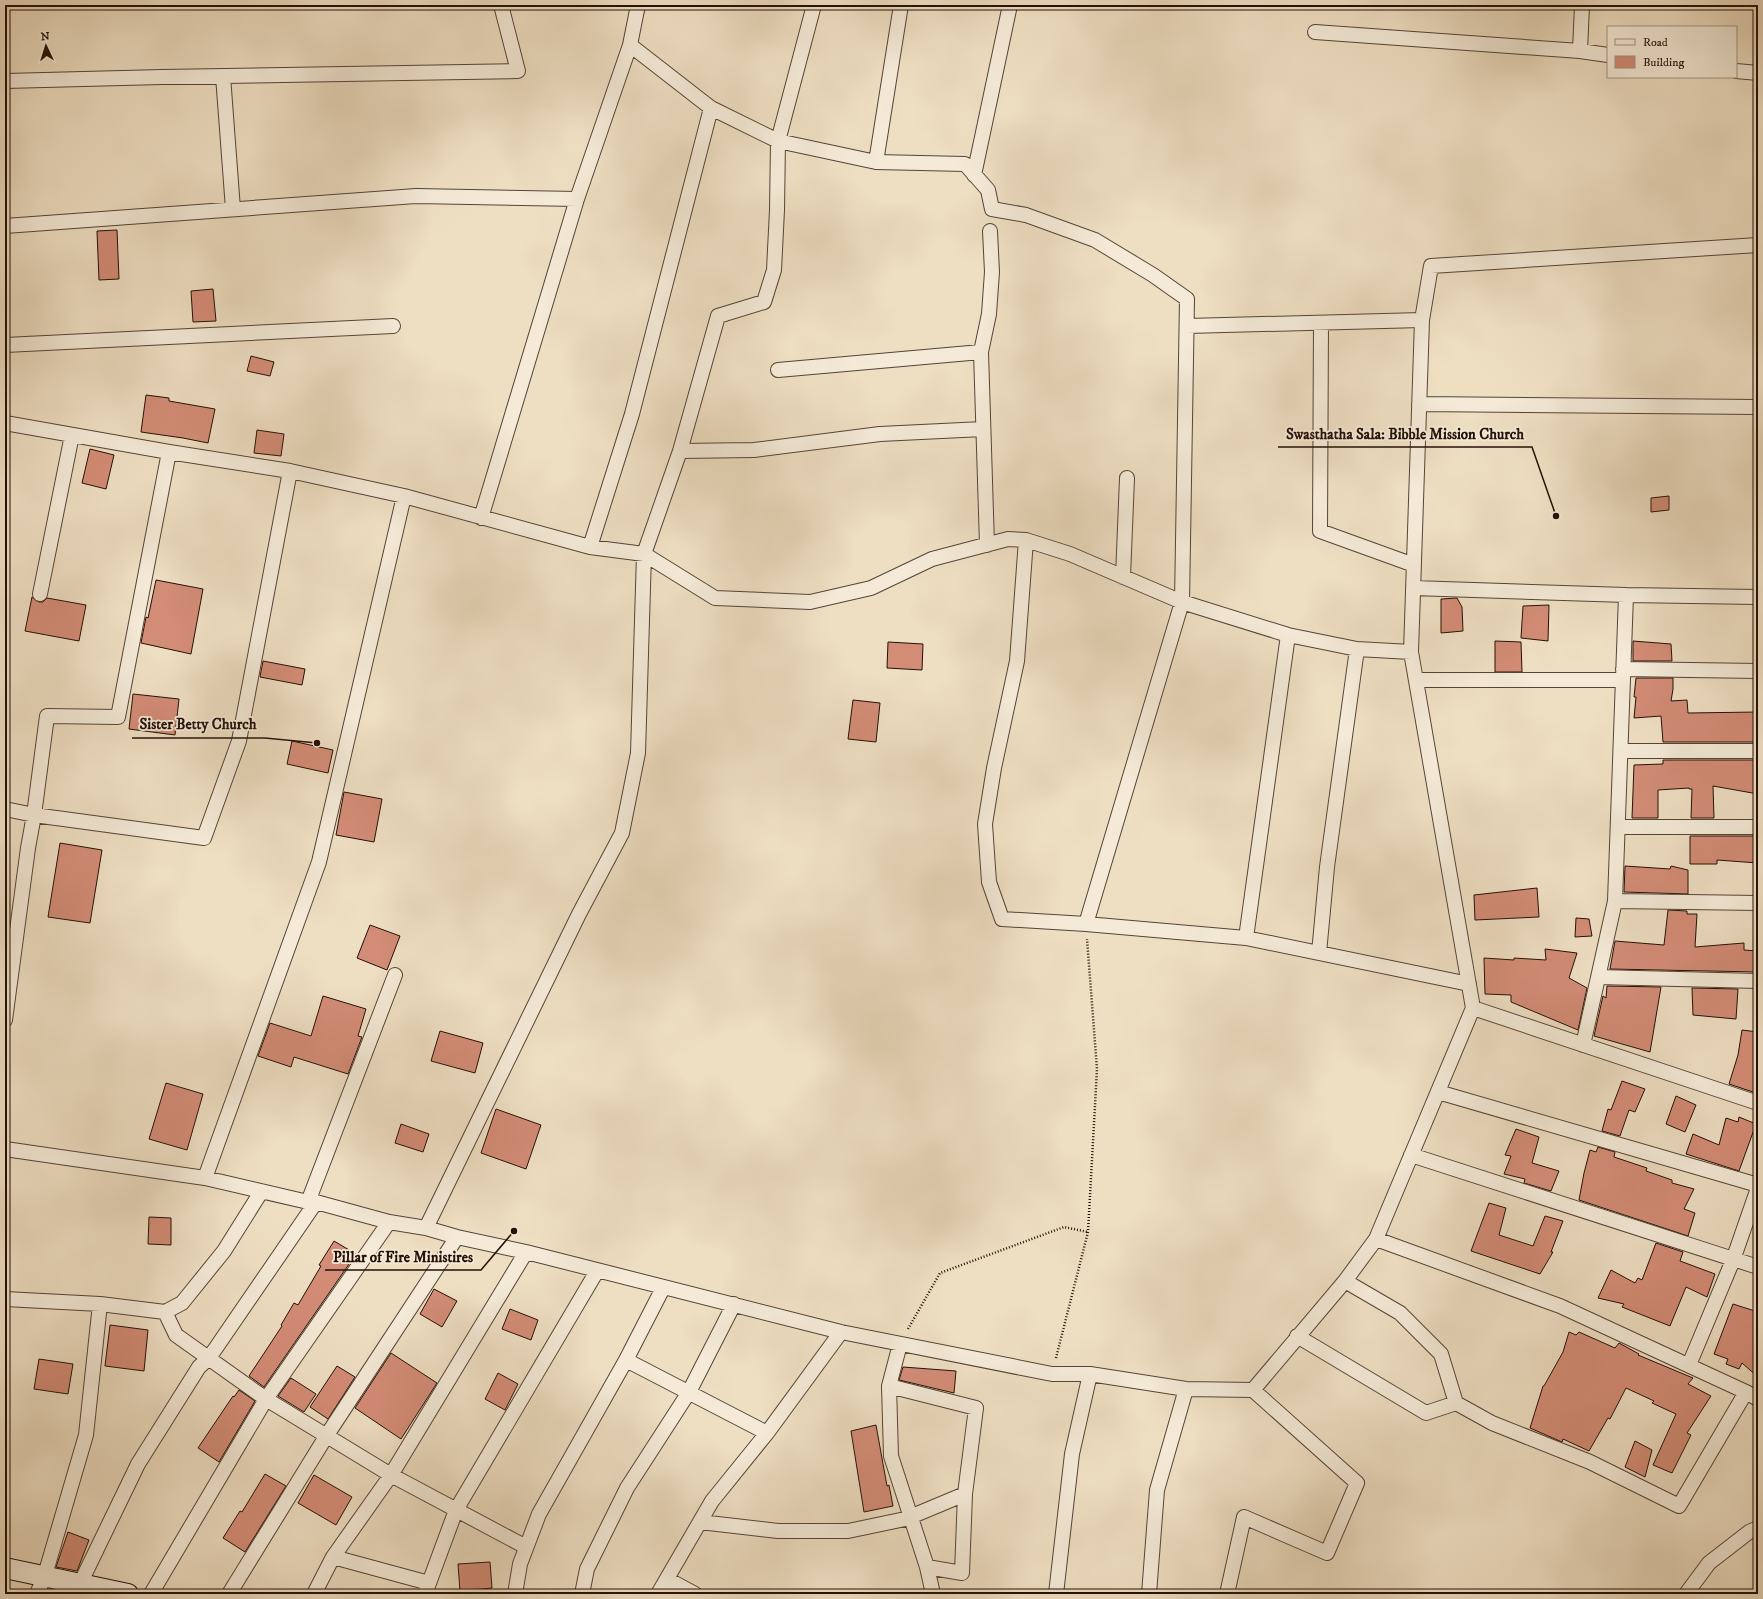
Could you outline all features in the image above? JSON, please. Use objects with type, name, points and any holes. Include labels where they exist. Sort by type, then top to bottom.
[{"type":"street","points":[[5,81],[518,71],[501,5]]},
{"type":"street","points":[[481,518],[577,199],[630,45],[638,5]]},
{"type":"street","points":[[426,1228],[579,914],[622,833],[638,753],[644,554],[680,451],[718,316],[764,302],[774,270],[778,210],[778,142],[814,5]]},
{"type":"street","points":[[876,162],[901,5]]},
{"type":"street","points":[[974,175],[1010,5]]},
{"type":"street","points":[[1580,51],[1582,5]]},
{"type":"street","points":[[1315,32],[1607,54]]},
{"type":"street","points":[[630,45],[711,108],[778,142],[876,162],[964,164],[988,190],[992,209],[1026,215],[1095,240],[1153,274],[1188,299],[1182,602],[1086,924]]},
{"type":"street","points":[[1737,71],[1758,73]]},
{"type":"street","points":[[224,76],[233,209]]},
{"type":"street","points":[[590,547],[632,414],[711,108]]},
{"type":"street","points":[[5,226],[416,196],[577,199]]},
{"type":"street","points":[[987,545],[981,352],[989,314],[991,279],[990,231]]},
{"type":"street","points":[[1253,1390],[1297,1336],[1345,1281],[1376,1239],[1473,1008],[1411,652],[1422,320],[1431,266],[1758,245]]},
{"type":"street","points":[[1187,326],[1422,320]]},
{"type":"street","points":[[1321,323],[1320,531],[1414,565]]},
{"type":"street","points":[[5,345],[393,326]]},
{"type":"street","points":[[778,370],[981,352]]},
{"type":"street","points":[[1419,404],[1758,406]]},
{"type":"street","points":[[5,423],[169,452],[290,471],[404,496],[590,547],[644,554],[715,598],[810,602],[871,588],[932,560],[1008,539],[1026,540],[1070,554],[1182,602],[1288,635],[1357,649],[1411,652]]},
{"type":"street","points":[[680,451],[754,450],[880,434],[983,429]]},
{"type":"street","points":[[40,594],[72,435]]},
{"type":"street","points":[[5,1020],[47,716],[118,717],[169,452]]},
{"type":"street","points":[[5,809],[34,815],[204,838],[239,741],[290,471]]},
{"type":"street","points":[[1123,577],[1127,478]]},
{"type":"street","points":[[205,1178],[319,862],[404,496]]},
{"type":"street","points":[[1026,540],[1017,661],[994,768],[985,824],[989,882],[1002,920],[1086,924],[1246,938],[1469,984]]},
{"type":"street","points":[[1413,588],[1758,598]]},
{"type":"street","points":[[1583,1045],[1615,901],[1626,595]]},
{"type":"street","points":[[1246,938],[1288,635]]},
{"type":"street","points":[[1319,953],[1327,867],[1357,649]]},
{"type":"street","points":[[1416,680],[1758,671]]},
{"type":"street","points":[[1621,750],[1758,751]]},
{"type":"street","points":[[1618,827],[1758,827]]},
{"type":"street","points":[[1615,901],[1758,903]]},
{"type":"street","points":[[80,1584],[138,1464],[200,1367],[209,1358],[312,1202],[395,974]]},
{"type":"street","points":[[1598,977],[1758,981]]},
{"type":"street","points":[[1473,1008],[1758,1102]]},
{"type":"street","points":[[1438,1092],[1758,1185]]},
{"type":"street","points":[[5,1149],[205,1178],[261,1192],[312,1202],[389,1222],[426,1228],[457,1237],[526,1252],[663,1288],[734,1304],[842,1332],[1052,1374],[1090,1374],[1186,1389],[1253,1390],[1357,1483],[1327,1553],[1244,1517],[1227,1594]]},
{"type":"street","points":[[1411,1155],[1758,1267]]},
{"type":"street","points":[[1689,1366],[1734,1260],[1758,1188]]},
{"type":"street","points":[[5,1299],[100,1304],[165,1312],[182,1302],[224,1251],[261,1192]]},
{"type":"street","points":[[151,1594],[266,1399],[389,1222]]},
{"type":"street","points":[[229,1594],[327,1435],[457,1237]]},
{"type":"street","points":[[1345,1281],[1400,1313],[1441,1354],[1456,1403],[1492,1423],[1590,1462],[1679,1506],[1752,1395],[1560,1306],[1376,1239]]},
{"type":"street","points":[[314,1594],[333,1557],[391,1475],[526,1252]]},
{"type":"street","points":[[333,1557],[427,1588],[456,1510],[597,1271]]},
{"type":"street","points":[[515,1594],[520,1564],[539,1514],[626,1360],[663,1288]]},
{"type":"street","points":[[37,1594],[45,1575],[86,1435],[100,1304]]},
{"type":"street","points":[[582,1594],[587,1569],[627,1488],[689,1392],[734,1304]]},
{"type":"street","points":[[165,1312],[176,1335],[266,1399],[391,1475],[526,1547]]},
{"type":"street","points":[[658,1594],[712,1500],[767,1433],[842,1332]]},
{"type":"street","points":[[1297,1336],[1426,1413],[1456,1403]]},
{"type":"street","points":[[900,1344],[889,1386],[891,1456],[927,1567],[933,1594]]},
{"type":"street","points":[[626,1360],[767,1433]]},
{"type":"street","points":[[1056,1594],[1072,1454],[1090,1374]]},
{"type":"street","points":[[889,1386],[976,1408],[965,1494],[962,1573],[927,1567]]},
{"type":"street","points":[[1148,1594],[1157,1490],[1186,1389]]},
{"type":"street","points":[[700,1522],[778,1531],[848,1530],[910,1518],[965,1494]]},
{"type":"street","points":[[1686,1594],[1709,1563],[1749,1532],[1758,1528]]},
{"type":"street","points":[[5,1568],[45,1575],[128,1594]]},
{"type":"street","points":[[667,1579],[695,1594]]},
{"type":"path","points":[[1052,1374],[1088,1232],[1097,1069],[1086,924]]},
{"type":"path","points":[[900,1344],[940,1273],[1064,1227],[1088,1232]]},
{"type":"building","points":[[117,230],[119,279],[99,280],[97,231]]},
{"type":"building","points":[[213,289],[216,321],[193,322],[191,291]]},
{"type":"building","points":[[251,356],[274,362],[270,376],[247,371]]},
{"type":"building","points":[[146,395],[169,398],[169,401],[215,409],[208,443],[141,432]]},
{"type":"building","points":[[257,430],[284,434],[281,456],[254,453]]},
{"type":"building","points":[[90,449],[114,455],[106,489],[82,483]]},
{"type":"building","points":[[1669,496],[1669,510],[1651,512],[1651,498]]},
{"type":"building","points":[[156,580],[203,589],[191,654],[141,643]]},
{"type":"building","points":[[32,597],[39,602],[43,602],[47,598],[86,605],[79,641],[25,631]]},
{"type":"building","points":[[1457,598],[1462,607],[1463,631],[1441,633],[1441,599]]},
{"type":"building","points":[[1549,605],[1548,641],[1521,638],[1523,606]]},
{"type":"building","points":[[1495,641],[1521,642],[1522,672],[1495,672]]},
{"type":"building","points":[[1633,641],[1671,644],[1672,661],[1633,661]]},
{"type":"building","points":[[888,642],[923,644],[922,670],[887,668]]},
{"type":"building","points":[[263,661],[305,669],[302,685],[260,677]]},
{"type":"building","points":[[1636,678],[1673,678],[1671,701],[1687,700],[1688,713],[1758,712],[1758,742],[1663,742],[1661,716],[1634,718]]},
{"type":"building","points":[[133,694],[179,699],[175,735],[129,729]]},
{"type":"building","points":[[853,700],[880,703],[876,742],[848,739]]},
{"type":"building","points":[[292,741],[333,750],[328,773],[287,764]]},
{"type":"building","points":[[1663,760],[1758,760],[1758,794],[1713,786],[1714,818],[1691,818],[1692,789],[1658,790],[1658,818],[1632,818],[1634,765],[1663,764]]},
{"type":"building","points":[[344,792],[382,799],[374,842],[336,835]]},
{"type":"building","points":[[1690,836],[1758,836],[1758,863],[1717,860],[1717,864],[1690,864]]},
{"type":"building","points":[[60,843],[102,850],[90,923],[48,917]]},
{"type":"building","points":[[1625,866],[1670,869],[1671,866],[1688,870],[1688,894],[1624,892]]},
{"type":"building","points":[[1537,888],[1539,917],[1475,920],[1474,895]]},
{"type":"building","points":[[1668,910],[1687,911],[1687,914],[1697,914],[1695,947],[1744,943],[1744,950],[1758,951],[1758,972],[1610,969],[1615,941],[1664,945]]},
{"type":"building","points":[[1576,918],[1589,919],[1592,936],[1575,937]]},
{"type":"building","points":[[370,925],[400,936],[387,970],[357,958]]},
{"type":"building","points":[[1545,949],[1577,953],[1569,978],[1587,988],[1578,1030],[1511,1002],[1511,995],[1485,994],[1484,958],[1546,960]]},
{"type":"building","points":[[1607,986],[1661,987],[1650,1052],[1594,1036],[1603,996],[1606,998]]},
{"type":"building","points":[[1692,988],[1738,989],[1736,1019],[1693,1015]]},
{"type":"building","points":[[323,996],[366,1009],[358,1036],[362,1037],[348,1074],[294,1057],[291,1067],[258,1056],[270,1023],[311,1036]]},
{"type":"building","points":[[1742,1030],[1758,1032],[1758,1081],[1756,1093],[1729,1084],[1738,1055]]},
{"type":"building","points":[[440,1031],[483,1043],[475,1073],[431,1061]]},
{"type":"building","points":[[1622,1081],[1645,1089],[1635,1112],[1629,1110],[1620,1136],[1602,1131],[1608,1109],[1611,1110]]},
{"type":"building","points":[[166,1083],[203,1094],[187,1150],[149,1139]]},
{"type":"building","points":[[1676,1096],[1696,1105],[1685,1132],[1666,1124]]},
{"type":"building","points":[[496,1109],[541,1125],[526,1169],[481,1153]]},
{"type":"building","points":[[1739,1117],[1756,1124],[1739,1171],[1686,1154],[1693,1134],[1719,1145],[1726,1118],[1738,1122]]},
{"type":"building","points":[[401,1124],[429,1134],[423,1152],[395,1143]]},
{"type":"building","points":[[1516,1129],[1539,1137],[1532,1163],[1559,1171],[1551,1191],[1524,1183],[1525,1179],[1504,1174],[1511,1156],[1505,1155]]},
{"type":"building","points":[[1598,1147],[1615,1152],[1614,1157],[1647,1168],[1646,1171],[1672,1180],[1672,1183],[1694,1189],[1684,1209],[1695,1213],[1688,1236],[1579,1200],[1590,1150],[1596,1152]]},
{"type":"building","points":[[1489,1203],[1506,1208],[1499,1235],[1533,1246],[1545,1216],[1563,1221],[1551,1252],[1553,1252],[1540,1274],[1471,1251]]},
{"type":"building","points":[[149,1217],[171,1218],[171,1245],[148,1244]]},
{"type":"building","points":[[334,1241],[356,1254],[264,1387],[249,1376],[282,1326],[281,1325],[294,1303],[298,1305],[321,1266],[319,1265]]},
{"type":"building","points":[[1656,1243],[1683,1252],[1680,1261],[1715,1274],[1707,1297],[1686,1287],[1670,1326],[1622,1307],[1624,1304],[1598,1298],[1611,1270],[1635,1283],[1638,1278],[1642,1280]]},
{"type":"building","points":[[434,1289],[457,1301],[442,1327],[420,1314]]},
{"type":"building","points":[[1733,1304],[1758,1312],[1758,1377],[1742,1363],[1739,1369],[1726,1364],[1728,1359],[1714,1354]]},
{"type":"building","points":[[510,1309],[538,1320],[531,1340],[502,1329]]},
{"type":"building","points":[[110,1325],[148,1330],[144,1371],[105,1366]]},
{"type":"building","points":[[1569,1332],[1576,1335],[1579,1332],[1615,1348],[1619,1343],[1639,1354],[1638,1355],[1693,1378],[1688,1384],[1711,1396],[1687,1433],[1691,1435],[1672,1473],[1653,1465],[1676,1414],[1652,1403],[1654,1401],[1626,1388],[1610,1419],[1608,1418],[1589,1451],[1563,1439],[1562,1442],[1530,1428],[1543,1386],[1563,1352]]},
{"type":"building","points":[[391,1353],[437,1383],[401,1439],[355,1408]]},
{"type":"building","points":[[39,1359],[73,1364],[68,1394],[34,1389]]},
{"type":"building","points":[[337,1366],[355,1377],[328,1419],[310,1407]]},
{"type":"building","points":[[903,1367],[956,1371],[954,1393],[899,1380]]},
{"type":"building","points":[[498,1373],[518,1384],[505,1410],[485,1399]]},
{"type":"building","points":[[291,1378],[316,1394],[304,1412],[278,1396]]},
{"type":"building","points":[[239,1390],[255,1401],[219,1462],[198,1448],[233,1396],[234,1397]]},
{"type":"building","points":[[876,1425],[887,1486],[889,1485],[893,1506],[864,1512],[851,1431]]},
{"type":"building","points":[[1635,1441],[1652,1450],[1645,1477],[1625,1467]]},
{"type":"building","points":[[265,1474],[286,1486],[245,1552],[223,1538],[240,1511],[242,1512]]},
{"type":"building","points":[[314,1475],[352,1497],[336,1525],[298,1503]]},
{"type":"building","points":[[68,1532],[89,1540],[77,1571],[56,1567]]},
{"type":"building","points":[[490,1562],[492,1588],[460,1591],[458,1564]]},
{"type":"place","name":"Swasthatha Sala: Bibble Mission Church","points":[[1556,516]]},
{"type":"place","name":"Sister Betty Church","points":[[317,743]]},
{"type":"place","name":"Pillar of Fire Ministires","points":[[514,1231]]}]
